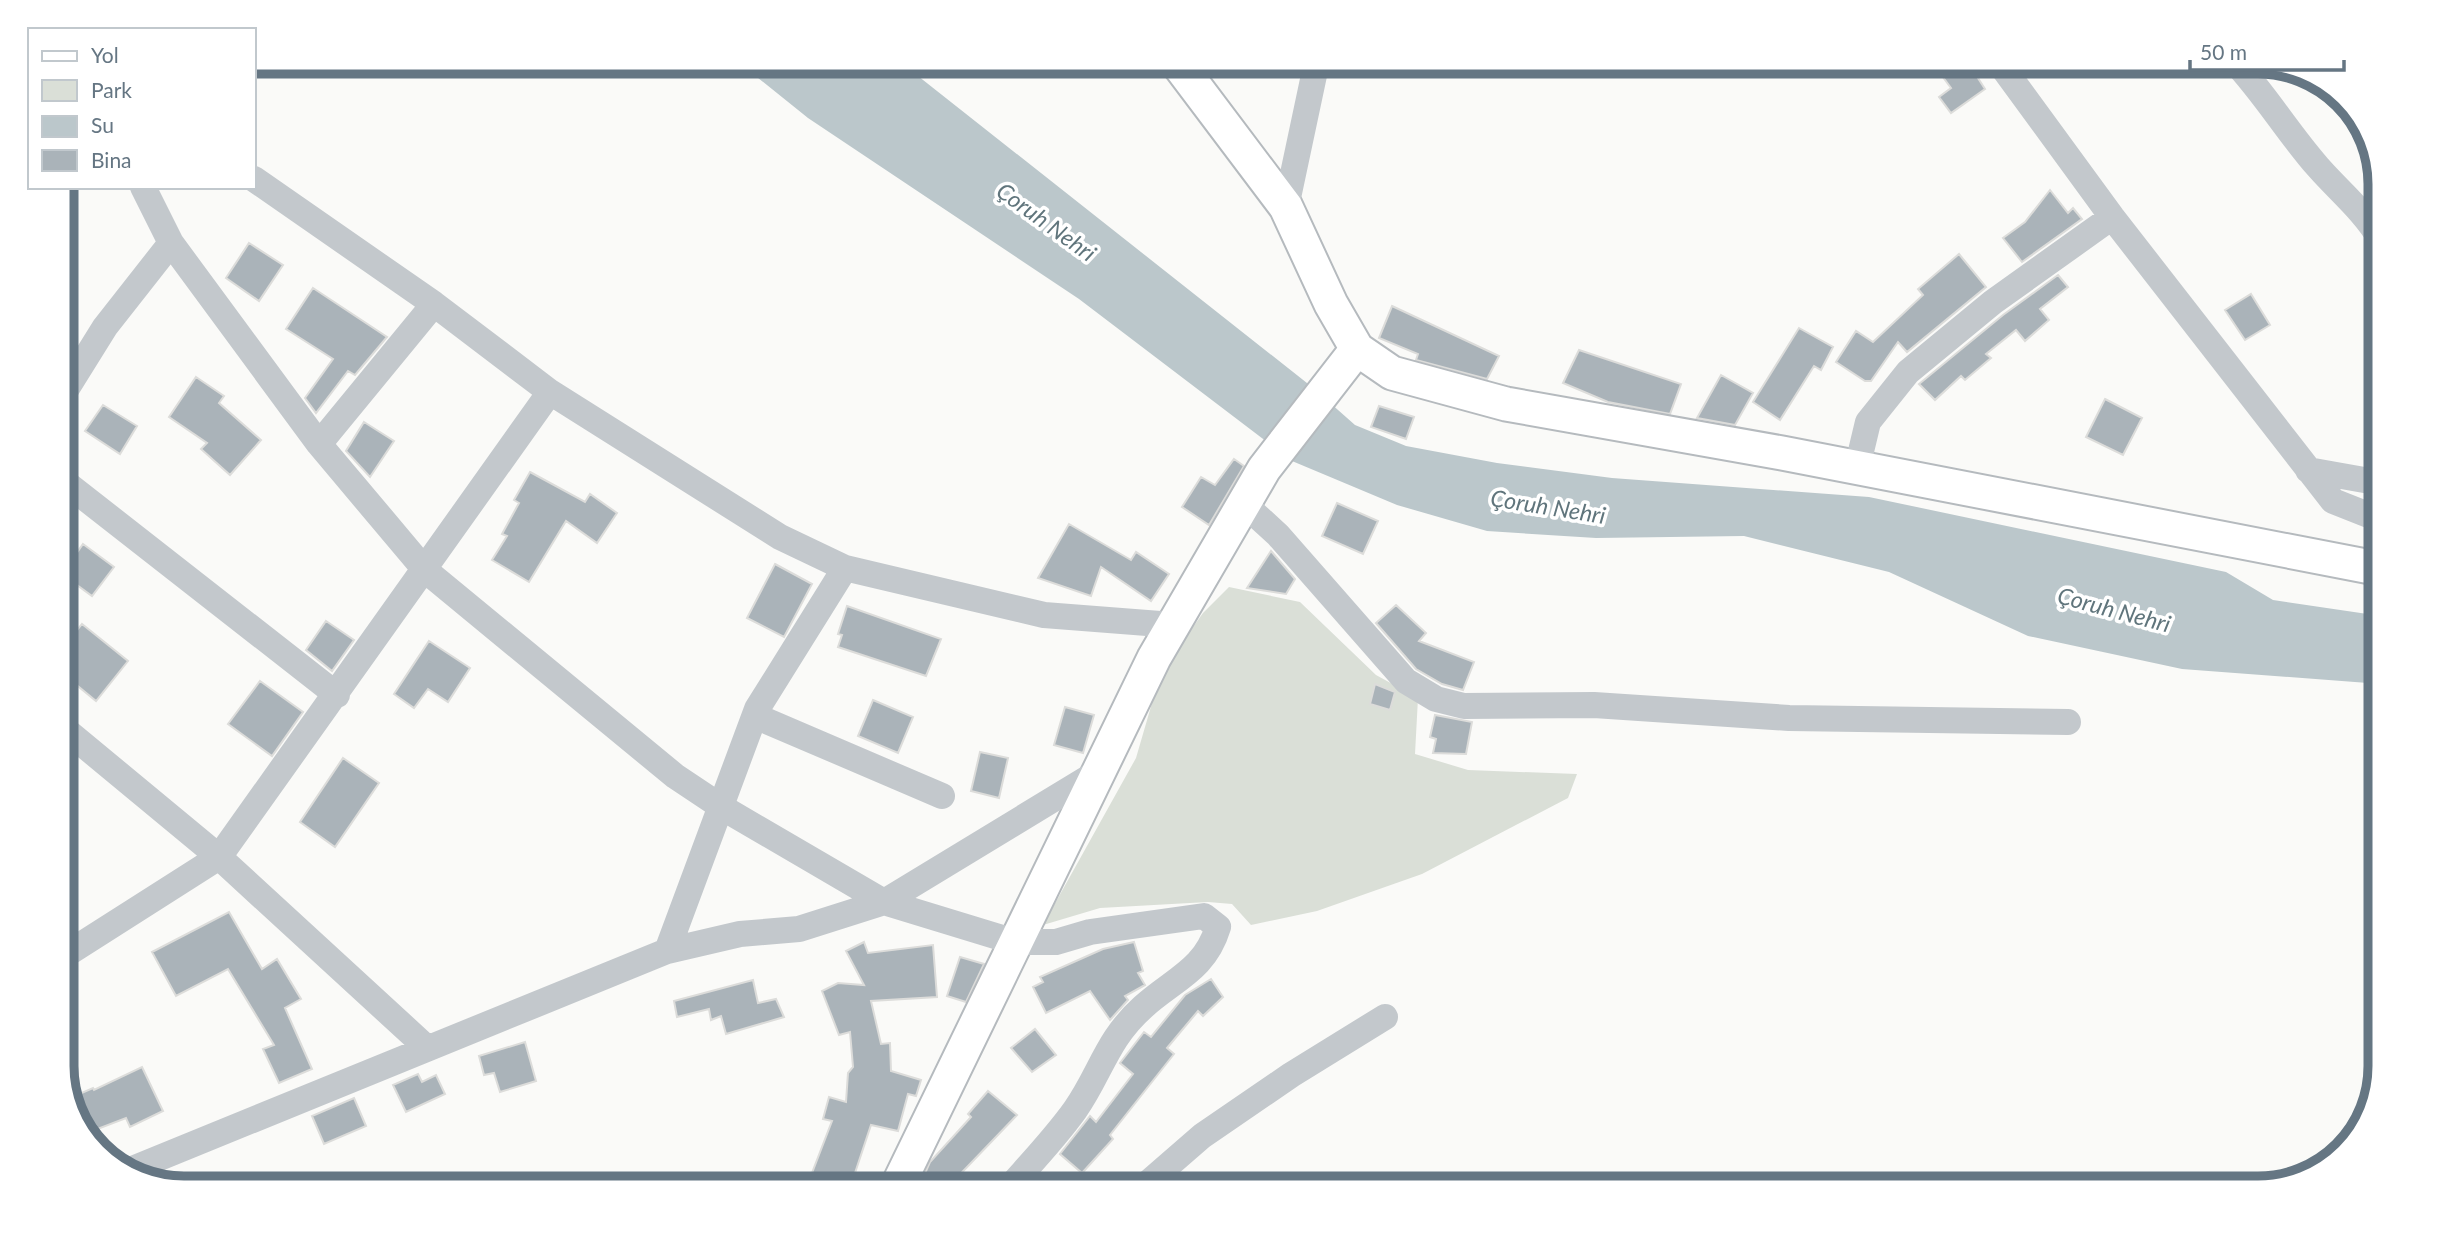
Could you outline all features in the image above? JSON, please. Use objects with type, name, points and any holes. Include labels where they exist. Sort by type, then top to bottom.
[{"type":"main road","points":[[1186,74],[1286,207],[1331,304],[1357,349],[1392,373],[1506,404],[1857,468],[2368,566]]},
{"type":"main road","points":[[902,1176],[1006,967],[1015,942],[1098,772],[1173,625],[1264,469],[1357,349]]},
{"type":"street","points":[[1286,207],[1314,74]]},
{"type":"street","points":[[2008,74],[2112,217],[2333,501],[2368,515]]},
{"type":"street","points":[[2245,74],[2278,112],[2318,167],[2368,220]]},
{"type":"street","points":[[256,180],[434,304],[550,392],[780,537],[845,568],[1044,615],[1173,625]]},
{"type":"street","points":[[144,189],[171,243],[319,444],[425,570],[675,776],[723,808],[884,902],[1015,942],[1056,942],[1090,932],[1204,916],[1218,927],[1213,946],[1195,969],[1142,1008],[1113,1038],[1076,1109],[1020,1176]]},
{"type":"street","points":[[1857,468],[1868,422],[1908,372],[1993,302],[2112,217]]},
{"type":"street","points":[[74,376],[105,327],[171,243]]},
{"type":"street","points":[[319,444],[434,304]]},
{"type":"street","points":[[74,949],[219,857],[337,695],[550,392]]},
{"type":"street","points":[[2308,470],[2368,481]]},
{"type":"street","points":[[74,490],[337,695]]},
{"type":"street","points":[[1244,504],[1279,535],[1406,681],[1420,691],[1450,704],[1594,705],[1789,718],[2068,722]]},
{"type":"street","points":[[667,951],[723,808],[755,716],[845,568]]},
{"type":"street","points":[[755,716],[942,796]]},
{"type":"street","points":[[74,737],[219,857],[427,1048]]},
{"type":"street","points":[[139,1166],[667,951],[740,934],[799,929],[884,902],[1098,772]]},
{"type":"street","points":[[1156,1176],[1202,1136],[1291,1075],[1385,1017]]},
{"type":"green space","points":[[1229,587],[1300,602],[1376,675],[1418,698],[1415,754],[1468,770],[1577,774],[1568,798],[1422,874],[1317,911],[1251,925],[1232,904],[1208,902],[1100,908],[1043,925],[1136,758],[1161,672],[1203,613]]},
{"type":"water","name":"Çoruh Nehri","points":[[753,74],[915,74],[1312,387],[1355,425],[1406,446],[1497,463],[1612,478],[1869,497],[2226,572],[2273,600],[2368,614],[2368,683],[2182,669],[2028,636],[1889,572],[1744,536],[1596,538],[1487,531],[1397,505],[1292,461],[1079,299],[808,118]]},
{"type":"building","points":[[1941,74],[1975,74],[1985,89],[1951,113],[1939,97],[1951,88]]},
{"type":"building","points":[[2050,190],[2068,213],[2073,208],[2082,219],[2022,262],[2003,238],[2025,222]]},
{"type":"building","points":[[249,243],[283,265],[259,301],[226,278]]},
{"type":"building","points":[[1959,254],[1986,287],[1907,352],[1898,342],[1871,381],[1865,381],[1836,362],[1856,331],[1873,342],[1923,295],[1918,289]]},
{"type":"building","points":[[2058,275],[2068,287],[2040,309],[2049,320],[2025,341],[2016,330],[1986,354],[1991,358],[1965,380],[1961,376],[1935,400],[1919,384],[2003,315]]},
{"type":"building","points":[[313,288],[387,337],[355,375],[348,371],[316,413],[305,398],[333,359],[286,329]]},
{"type":"building","points":[[2251,294],[2270,325],[2245,340],[2225,310]]},
{"type":"building","points":[[1392,306],[1499,356],[1487,379],[1416,360],[1418,354],[1379,338]]},
{"type":"building","points":[[1799,328],[1833,347],[1821,370],[1814,366],[1780,420],[1753,402]]},
{"type":"building","points":[[1579,350],[1681,384],[1670,414],[1608,402],[1563,383]]},
{"type":"building","points":[[1721,375],[1753,393],[1735,425],[1697,418]]},
{"type":"building","points":[[196,377],[224,396],[219,403],[261,440],[230,475],[201,449],[207,443],[169,417]]},
{"type":"building","points":[[2105,399],[2142,418],[2123,455],[2086,437]]},
{"type":"building","points":[[103,405],[137,426],[120,454],[85,431]]},
{"type":"building","points":[[1379,406],[1414,417],[1406,439],[1371,427]]},
{"type":"building","points":[[364,422],[394,441],[370,477],[346,451]]},
{"type":"building","points":[[1234,459],[1244,466],[1209,525],[1182,507],[1201,477],[1215,485]]},
{"type":"building","points":[[530,472],[585,502],[590,494],[617,513],[597,543],[566,521],[529,582],[492,560],[507,536],[502,534],[519,503],[514,500]]},
{"type":"building","points":[[1337,503],[1378,521],[1363,554],[1322,536]]},
{"type":"building","points":[[1069,524],[1131,560],[1136,552],[1169,574],[1151,601],[1101,567],[1091,596],[1038,578]]},
{"type":"building","points":[[83,544],[114,567],[92,596],[74,583],[74,557]]},
{"type":"building","points":[[1271,551],[1295,579],[1286,594],[1247,588]]},
{"type":"building","points":[[775,564],[812,584],[784,637],[747,618]]},
{"type":"building","points":[[1396,605],[1426,633],[1419,641],[1474,662],[1463,690],[1442,684],[1416,669],[1376,623]]},
{"type":"building","points":[[847,606],[941,639],[926,676],[838,647],[842,635],[838,634]]},
{"type":"building","points":[[326,621],[354,640],[332,671],[306,650]]},
{"type":"building","points":[[82,624],[128,661],[96,701],[74,683],[74,634]]},
{"type":"building","points":[[429,641],[470,668],[448,702],[428,689],[414,708],[394,694]]},
{"type":"building","points":[[260,681],[303,712],[272,756],[228,724]]},
{"type":"building","points":[[1375,684],[1395,692],[1390,710],[1370,704]]},
{"type":"building","points":[[873,700],[913,717],[898,753],[858,736]]},
{"type":"building","points":[[1065,707],[1094,715],[1083,753],[1054,745]]},
{"type":"building","points":[[1435,715],[1472,722],[1466,754],[1433,753],[1436,739],[1430,737]]},
{"type":"building","points":[[980,752],[1008,758],[999,798],[971,791]]},
{"type":"building","points":[[343,758],[379,783],[335,847],[300,822]]},
{"type":"building","points":[[229,912],[262,969],[277,959],[301,999],[285,1008],[312,1069],[279,1083],[263,1049],[274,1045],[228,969],[176,996],[152,952]]},
{"type":"building","points":[[864,942],[868,953],[933,945],[937,997],[871,1001],[881,1044],[890,1043],[891,1071],[921,1080],[916,1096],[908,1094],[898,1131],[871,1125],[854,1176],[820,1176],[812,1173],[832,1121],[823,1119],[829,1097],[846,1102],[848,1073],[853,1067],[850,1032],[839,1035],[822,991],[838,983],[864,985],[846,951]]},
{"type":"building","points":[[1134,942],[1143,971],[1138,973],[1145,985],[1125,996],[1128,1000],[1110,1020],[1090,991],[1046,1013],[1033,987],[1043,982],[1040,977],[1103,949]]},
{"type":"building","points":[[960,957],[984,964],[966,1002],[947,996]]},
{"type":"building","points":[[1211,979],[1223,997],[1203,1016],[1198,1011],[1167,1048],[1174,1054],[1110,1135],[1113,1139],[1082,1173],[1060,1154],[1090,1116],[1096,1122],[1133,1074],[1120,1063],[1144,1032],[1151,1037],[1185,995]]},
{"type":"building","points":[[753,980],[758,1003],[776,999],[784,1017],[726,1034],[721,1016],[711,1020],[709,1009],[677,1017],[674,1001]]},
{"type":"building","points":[[1035,1029],[1056,1055],[1032,1072],[1011,1048]]},
{"type":"building","points":[[525,1042],[536,1081],[500,1092],[494,1073],[484,1075],[479,1056]]},
{"type":"building","points":[[142,1067],[163,1111],[130,1127],[126,1118],[94,1130],[77,1095],[93,1088],[94,1090]]},
{"type":"building","points":[[418,1074],[422,1082],[436,1075],[445,1094],[406,1112],[393,1085]]},
{"type":"building","points":[[988,1091],[1017,1115],[958,1176],[924,1176],[930,1162],[971,1117],[968,1114]]},
{"type":"building","points":[[354,1098],[366,1126],[324,1144],[312,1116]]}]
